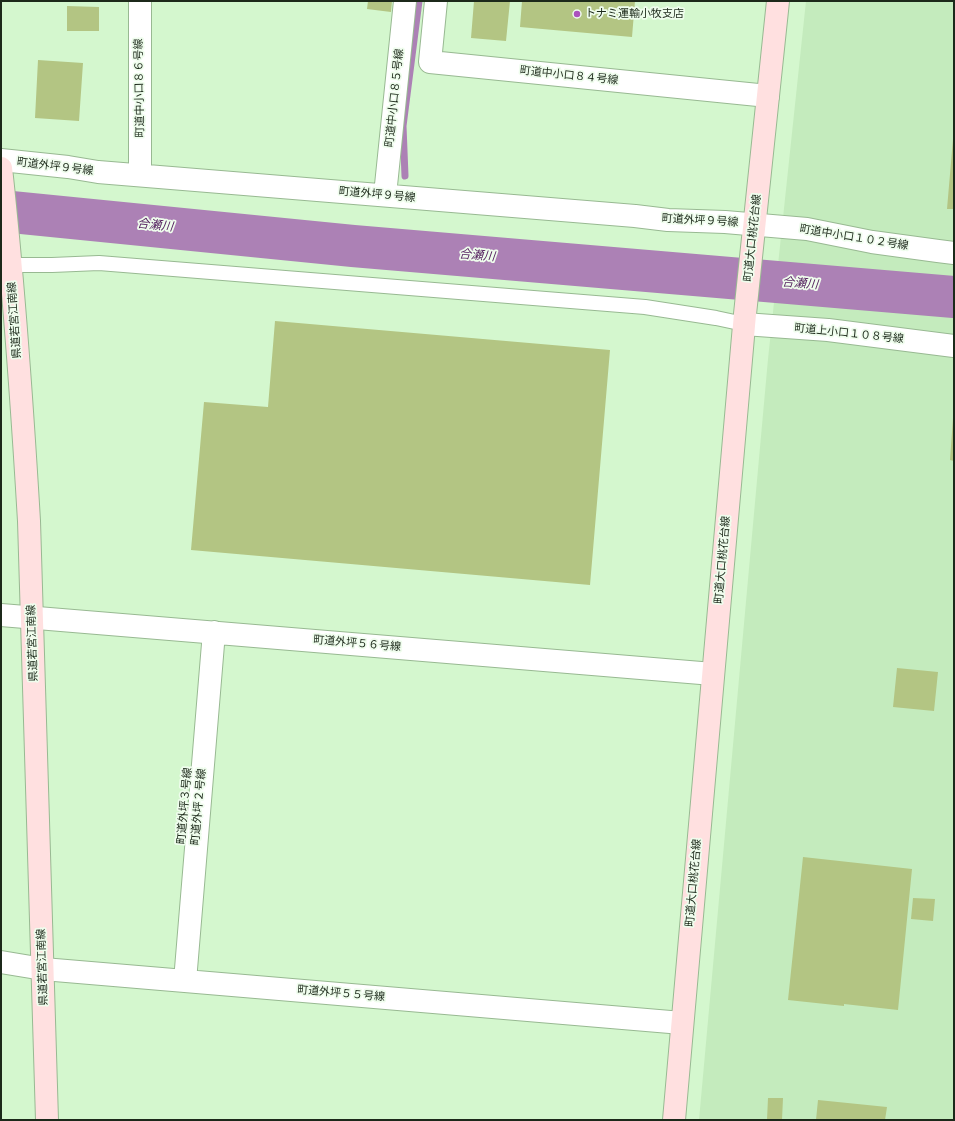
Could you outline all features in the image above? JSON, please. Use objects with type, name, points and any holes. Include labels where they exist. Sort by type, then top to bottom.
[{"type":"street","name":"町道中小口８６号線","points":[[140,1],[140,175]]},
{"type":"street","name":"町道中小口８５号線","points":[[385,195],[405,1]]},
{"type":"street","name":"町道中小口８４号線","points":[[436,1],[430,62],[768,96]]},
{"type":"street","name":"町道大口桃花台線","points":[[674,1120],[744,319],[778,1]]},
{"type":"street","name":"町道外坪９号線","points":[[1,160],[68,167],[98,172],[668,220],[725,222],[754,229]]},
{"type":"street","name":"県道若宮江南線","points":[[1,169],[7,261],[23,423],[29,521],[47,1120]]},
{"type":"street","name":"町道中小口１０２号線","points":[[754,229],[807,229],[872,242],[954,253]]},
{"type":"street","name":"町道上小口１０８号線","points":[[744,319],[954,346]]},
{"type":"street","name":"町道外坪５６号線","points":[[1,615],[713,674]]},
{"type":"street","name":"町道外坪２号線","points":[[178,981],[206,632]]},
{"type":"street","name":"町道外坪５５号線","points":[[1,962],[43,969],[682,1023]]},
{"type":"lane","points":[[7,261],[52,265],[99,263],[645,307],[716,318],[744,319]]},
{"type":"shaded area","points":[[806,1],[954,1],[954,1120],[699,1120],[768,359]]},
{"type":"building","points":[[368,1],[392,1],[391,12],[367,9]]},
{"type":"building","points":[[474,1],[510,1],[506,41],[471,38]]},
{"type":"building","name":"トナミ運輸小牧支店","points":[[522,1],[635,1],[632,37],[520,27]]},
{"type":"building","points":[[67,6],[99,7],[99,31],[67,31]]},
{"type":"building","points":[[38,60],[83,63],[79,121],[35,118]]},
{"type":"building","points":[[953,139],[954,209],[947,209]]},
{"type":"building","points":[[275,321],[610,350],[590,585],[191,550],[204,402],[268,407]]},
{"type":"building","points":[[954,418],[954,461],[950,460]]},
{"type":"building","points":[[897,668],[938,672],[934,711],[893,707]]},
{"type":"building","points":[[803,857],[912,869],[898,1010],[788,1000]]},
{"type":"building","points":[[913,898],[935,899],[933,921],[911,919]]},
{"type":"building","points":[[768,1098],[783,1098],[782,1120],[767,1120]]},
{"type":"building","points":[[818,1100],[887,1107],[885,1120],[816,1120]]},
{"type":"waterway","points":[[405,176],[403,126],[419,1]]},
{"type":"waterway","name":"合瀬川","points":[[1,211],[353,246],[954,297]]},
{"type":"place","name":"トナミ運輸小牧支店","points":[[577,14]]}]
